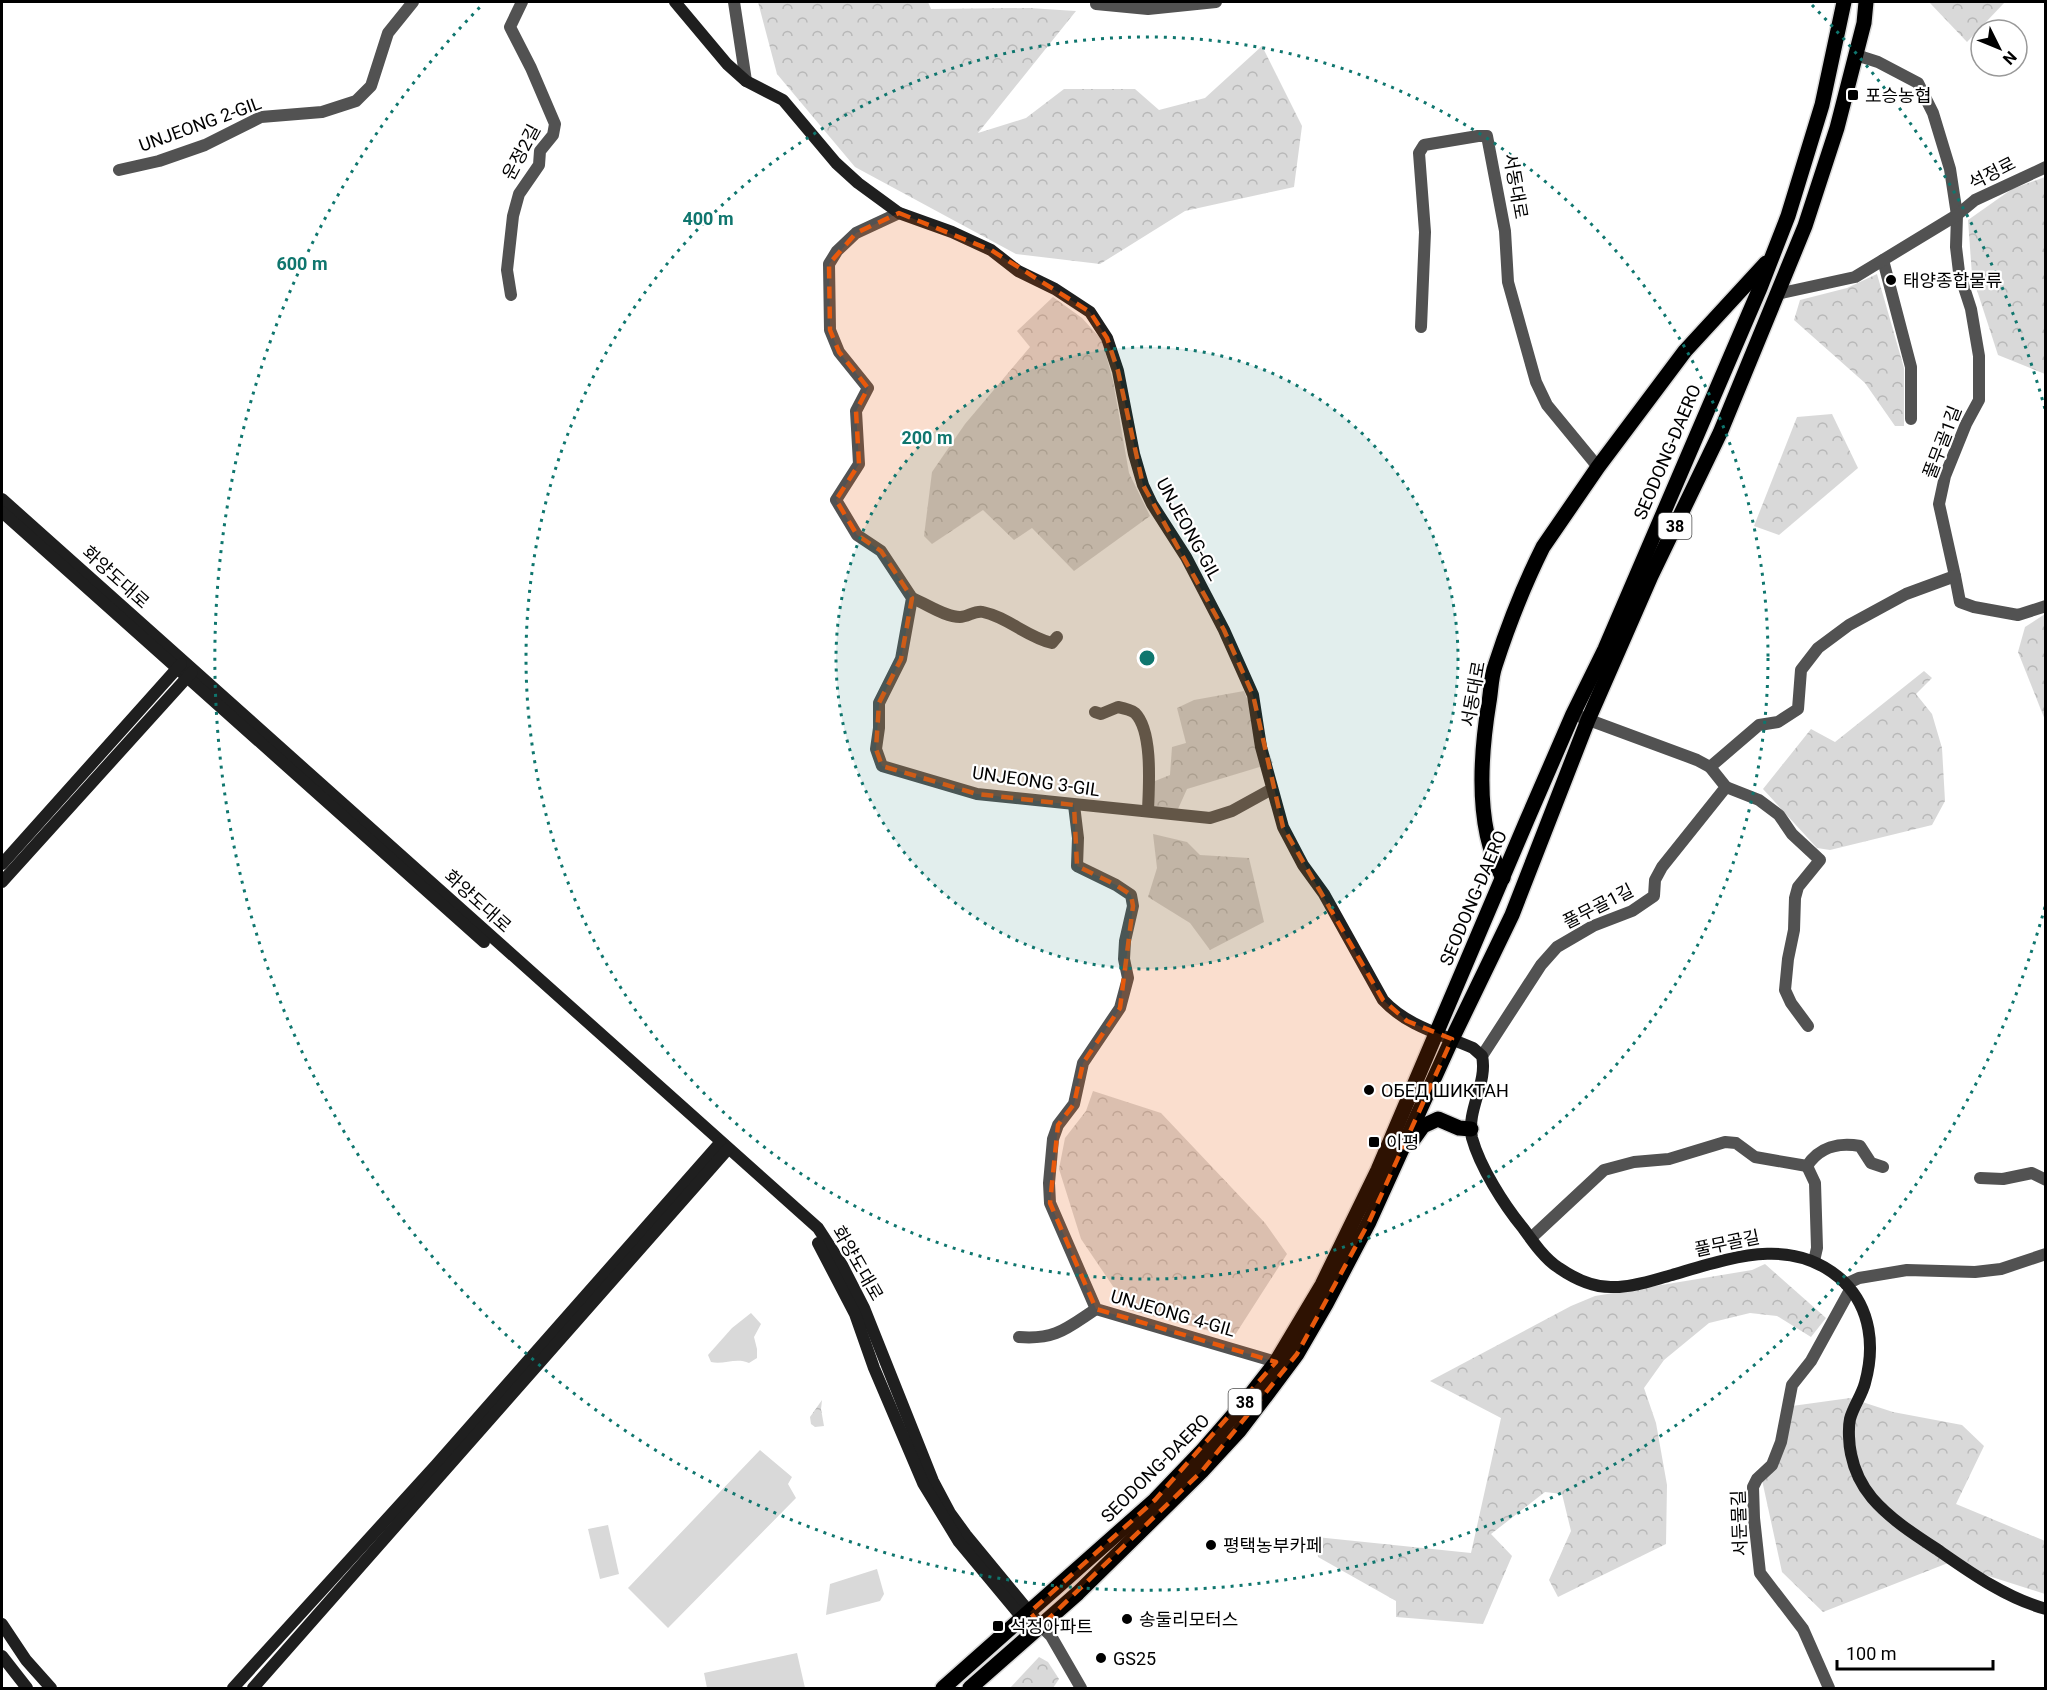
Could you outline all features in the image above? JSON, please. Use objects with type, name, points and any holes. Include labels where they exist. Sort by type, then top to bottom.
[{"type":"main road","name":"SEODONG-DAERO","points":[[943,1689],[1163,1492],[1230,1419],[1276,1362],[1307,1312],[1378,1170],[1414,1081],[1445,1036],[1512,915],[1605,649],[1788,216],[1822,105],[1844,2]]},
{"type":"main road","name":"SEODONG-DAERO","points":[[970,1689],[1078,1593],[1202,1471],[1239,1431],[1297,1354],[1326,1304],[1369,1222],[1404,1147],[1503,878],[1720,433],[1805,226],[1830,150],[1856,55],[1864,23],[1866,2]]},
{"type":"main road","name":"서동대로","points":[[1503,878],[1493,861],[1482,794],[1486,722],[1494,668],[1531,572],[1543,547],[1598,467],[1685,351],[1772,256]]},
{"type":"main road","points":[[1404,1147],[1413,1141],[1424,1126],[1438,1119],[1459,1128],[1471,1129]]},
{"type":"street","name":"UNJEONG 2-GIL","points":[[119,170],[159,161],[205,145],[261,117],[322,112],[356,101],[371,86],[388,33],[413,2]]},
{"type":"street","name":"운정2길","points":[[511,295],[507,270],[513,216],[519,195],[539,165],[540,151],[553,135],[555,124],[510,27],[522,2]]},
{"type":"street","name":"UNJEONG-GIL","points":[[675,2],[727,64],[746,81],[783,100],[836,163],[858,183],[899,213],[952,232],[990,250],[1018,271],[1054,289],[1090,312],[1107,338],[1118,370],[1134,454],[1143,485],[1152,504],[1186,557],[1224,630],[1253,695],[1261,747],[1283,827],[1303,865],[1324,894],[1383,1000],[1407,1022],[1445,1036]]},
{"type":"street","points":[[734,2],[746,81]]},
{"type":"street","points":[[1096,4],[1148,9],[1216,2]]},
{"type":"street","name":"풀무골1길","points":[[1856,55],[1878,62],[1918,83],[1933,113],[1950,169],[1957,215],[1956,246],[1959,272],[1971,309],[1979,356],[1979,400],[1966,424],[1946,476],[1940,504],[1960,603],[2019,615],[2046,606]]},
{"type":"street","name":"서동대로","points":[[1421,327],[1425,232],[1419,153],[1424,145],[1487,136],[1505,231],[1508,282],[1536,382],[1547,405],[1598,467]]},
{"type":"street","name":"석정로","points":[[1957,215],[1975,200],[2046,167]]},
{"type":"street","points":[[899,213],[855,233],[837,251],[829,264],[830,330],[839,352],[868,388],[856,411],[859,464],[836,500],[857,535],[881,551],[912,597],[953,616],[964,617],[980,611],[1041,640],[1052,643],[1057,637]]},
{"type":"street","points":[[1777,294],[1855,277],[1957,215]]},
{"type":"street","name":"풀무골1길","points":[[1883,260],[1911,367],[1911,419]]},
{"type":"street","name":"화양도대로","points":[[2,499],[180,665],[721,1148],[811,1233],[825,1253],[950,1513],[1037,1629]]},
{"type":"street","name":"화양도대로","points":[[2,512],[180,665]]},
{"type":"street","points":[[1710,767],[1759,725],[1778,722],[1798,709],[1801,670],[1818,648],[1850,625],[1906,594],[1955,576]]},
{"type":"street","name":"UNJEONG 3-GIL","points":[[912,597],[901,659],[879,703],[876,749],[882,766],[977,794],[1210,818],[1232,811],[1272,789]]},
{"type":"street","points":[[2,864],[180,665]]},
{"type":"street","points":[[2,882],[190,674]]},
{"type":"street","points":[[1095,712],[1101,714],[1118,706],[1134,712],[1142,723],[1149,758],[1148,810]]},
{"type":"street","points":[[1581,717],[1605,724],[1710,767],[1726,787],[1759,800],[1779,815],[1792,834],[1820,860],[1798,887],[1795,898],[1794,930],[1785,990],[1791,1004],[1808,1026]]},
{"type":"street","name":"풀무골1길","points":[[1482,1056],[1541,965],[1557,947],[1593,926],[1632,912],[1653,896],[1656,880],[1662,867],[1726,787]]},
{"type":"street","name":"UNJEONG 4-GIL","points":[[1074,805],[1078,838],[1077,866],[1131,895],[1133,906],[1125,941],[1124,959],[1128,978],[1120,1008],[1083,1064],[1074,1104],[1058,1125],[1052,1150],[1050,1203],[1096,1309],[1276,1362]]},
{"type":"street","points":[[1445,1036],[1473,1048],[1482,1056]]},
{"type":"street","name":"풀무골길","points":[[1482,1056],[1482,1072],[1471,1129],[1477,1153],[1519,1224],[1557,1267],[1578,1279],[1614,1287],[1644,1283],[1721,1260],[1772,1252],[1814,1261],[1826,1266],[1848,1287]]},
{"type":"street","points":[[1531,1238],[1604,1170],[1634,1162],[1669,1159],[1725,1142],[1736,1143],[1755,1157],[1807,1166]]},
{"type":"street","points":[[1807,1166],[1823,1149],[1847,1144],[1860,1146],[1871,1163],[1883,1167]]},
{"type":"street","points":[[233,1689],[721,1148]]},
{"type":"street","points":[[257,1684],[721,1148]]},
{"type":"street","points":[[1807,1166],[1815,1183],[1817,1248],[1814,1261]]},
{"type":"street","points":[[1980,1178],[2003,1179],[2032,1173],[2046,1180]]},
{"type":"street","points":[[2046,1254],[2001,1269],[1975,1272],[1907,1270],[1859,1278],[1848,1287],[1860,1303],[1869,1322],[1870,1334],[1870,1358],[1865,1384],[1850,1420],[1850,1453],[1859,1479],[1872,1498],[1907,1530],[1983,1580],[2031,1605],[2046,1609]]},
{"type":"street","name":"서둔물길","points":[[1830,1689],[1803,1629],[1760,1574],[1753,1487],[1757,1479],[1772,1465],[1781,1442],[1792,1385],[1811,1360],[1848,1287]]},
{"type":"street","points":[[1019,1337],[1056,1335],[1096,1309]]},
{"type":"street","points":[[2,1624],[26,1660],[51,1689]]},
{"type":"street","points":[[1037,1629],[1051,1636],[1081,1689]]},
{"type":"street","points":[[2,1656],[27,1689]]},
{"type":"highlighted area","points":[[899,213],[991,250],[1090,312],[1107,338],[1118,371],[1143,485],[1224,630],[1253,695],[1283,827],[1303,865],[1383,1000],[1407,1021],[1452,1039],[1369,1222],[1297,1354],[1202,1471],[1041,1626],[1030,1612],[1155,1500],[1276,1362],[1096,1309],[1050,1203],[1058,1125],[1074,1104],[1083,1063],[1120,1008],[1133,906],[1131,895],[1077,866],[1074,805],[977,794],[882,766],[876,749],[879,703],[901,659],[912,598],[881,551],[857,535],[836,500],[859,464],[856,411],[868,388],[839,352],[830,330],[829,264],[856,233]]},
{"type":"green space","points":[[758,2],[928,2],[931,9],[1029,8],[1076,11],[978,133],[1026,118],[1064,89],[1135,89],[1159,110],[1205,98],[1262,46],[1302,126],[1294,187],[1185,211],[1100,264],[1016,254],[855,167],[777,74]]},
{"type":"green space","points":[[1929,2],[2005,2],[1990,18],[1969,18],[1969,40],[1967,42]]},
{"type":"green space","points":[[2045,177],[2045,374],[1998,355],[1972,275],[1968,220],[2012,189]]},
{"type":"green space","points":[[1877,274],[1904,368],[1904,426],[1895,426],[1865,383],[1794,320],[1800,300],[1847,288]]},
{"type":"green space","points":[[1053,297],[1082,318],[1102,340],[1113,381],[1129,473],[1150,516],[1074,571],[1032,528],[1014,540],[983,510],[932,544],[924,536],[932,472],[965,424],[1030,347],[1017,331]]},
{"type":"green space","points":[[1832,414],[1858,468],[1779,535],[1754,526],[1797,417]]},
{"type":"green space","points":[[2045,614],[2045,720],[2018,652],[2025,627]]},
{"type":"green space","points":[[1924,671],[1932,678],[1916,694],[1932,714],[1942,748],[1945,801],[1932,825],[1830,850],[1817,848],[1763,789],[1811,729],[1835,742]]},
{"type":"green space","points":[[1244,691],[1273,763],[1187,789],[1178,809],[1153,808],[1155,781],[1170,775],[1172,747],[1186,743],[1177,708],[1194,700]]},
{"type":"green space","points":[[1153,834],[1187,842],[1200,855],[1249,858],[1264,922],[1210,950],[1190,923],[1148,897],[1157,868]]},
{"type":"green space","points":[[1093,1091],[1161,1113],[1265,1223],[1287,1254],[1235,1335],[1218,1333],[1129,1310],[1081,1239],[1059,1169],[1065,1138],[1086,1111]]},
{"type":"green space","points":[[1765,1264],[1826,1318],[1811,1337],[1777,1316],[1750,1313],[1709,1323],[1664,1360],[1644,1388],[1656,1423],[1667,1485],[1666,1544],[1558,1597],[1549,1580],[1571,1531],[1562,1494],[1545,1492],[1491,1534],[1512,1556],[1483,1624],[1396,1617],[1396,1601],[1318,1557],[1316,1537],[1471,1553],[1501,1418],[1430,1381],[1571,1306],[1595,1296],[1752,1270]]},
{"type":"green space","points":[[751,1313],[761,1324],[754,1337],[757,1358],[749,1363],[744,1361],[711,1362],[708,1355],[732,1328]]},
{"type":"green space","points":[[1850,1398],[1893,1412],[1962,1425],[1984,1446],[1956,1504],[2045,1541],[2045,1594],[1948,1563],[1823,1612],[1782,1572],[1762,1480],[1792,1406]]},
{"type":"green space","points":[[822,1400],[824,1426],[815,1427],[811,1424],[810,1417]]},
{"type":"green space","points":[[760,1450],[792,1477],[788,1484],[796,1498],[668,1628],[628,1588]]},
{"type":"green space","points":[[608,1525],[619,1574],[600,1579],[588,1529]]},
{"type":"green space","points":[[877,1569],[884,1594],[880,1601],[826,1615],[830,1584]]},
{"type":"green space","points":[[797,1653],[805,1688],[707,1688],[704,1673]]},
{"type":"green space","points":[[1039,1657],[1048,1662],[1059,1679],[1053,1688],[1010,1688]]},
{"type":"place","name":"포승농협","points":[[1853,95]]},
{"type":"place","name":"태양종합물류","points":[[1891,280]]},
{"type":"place","name":"ОБЕД ШИКТАН","points":[[1369,1090]]},
{"type":"place","name":"이평","points":[[1374,1142]]},
{"type":"place","name":"평택농부카페","points":[[1211,1545]]},
{"type":"place","name":"송둘리모터스","points":[[1127,1619]]},
{"type":"place","name":"석정아파트","points":[[998,1626]]},
{"type":"place","name":"GS25","points":[[1101,1658]]}]
